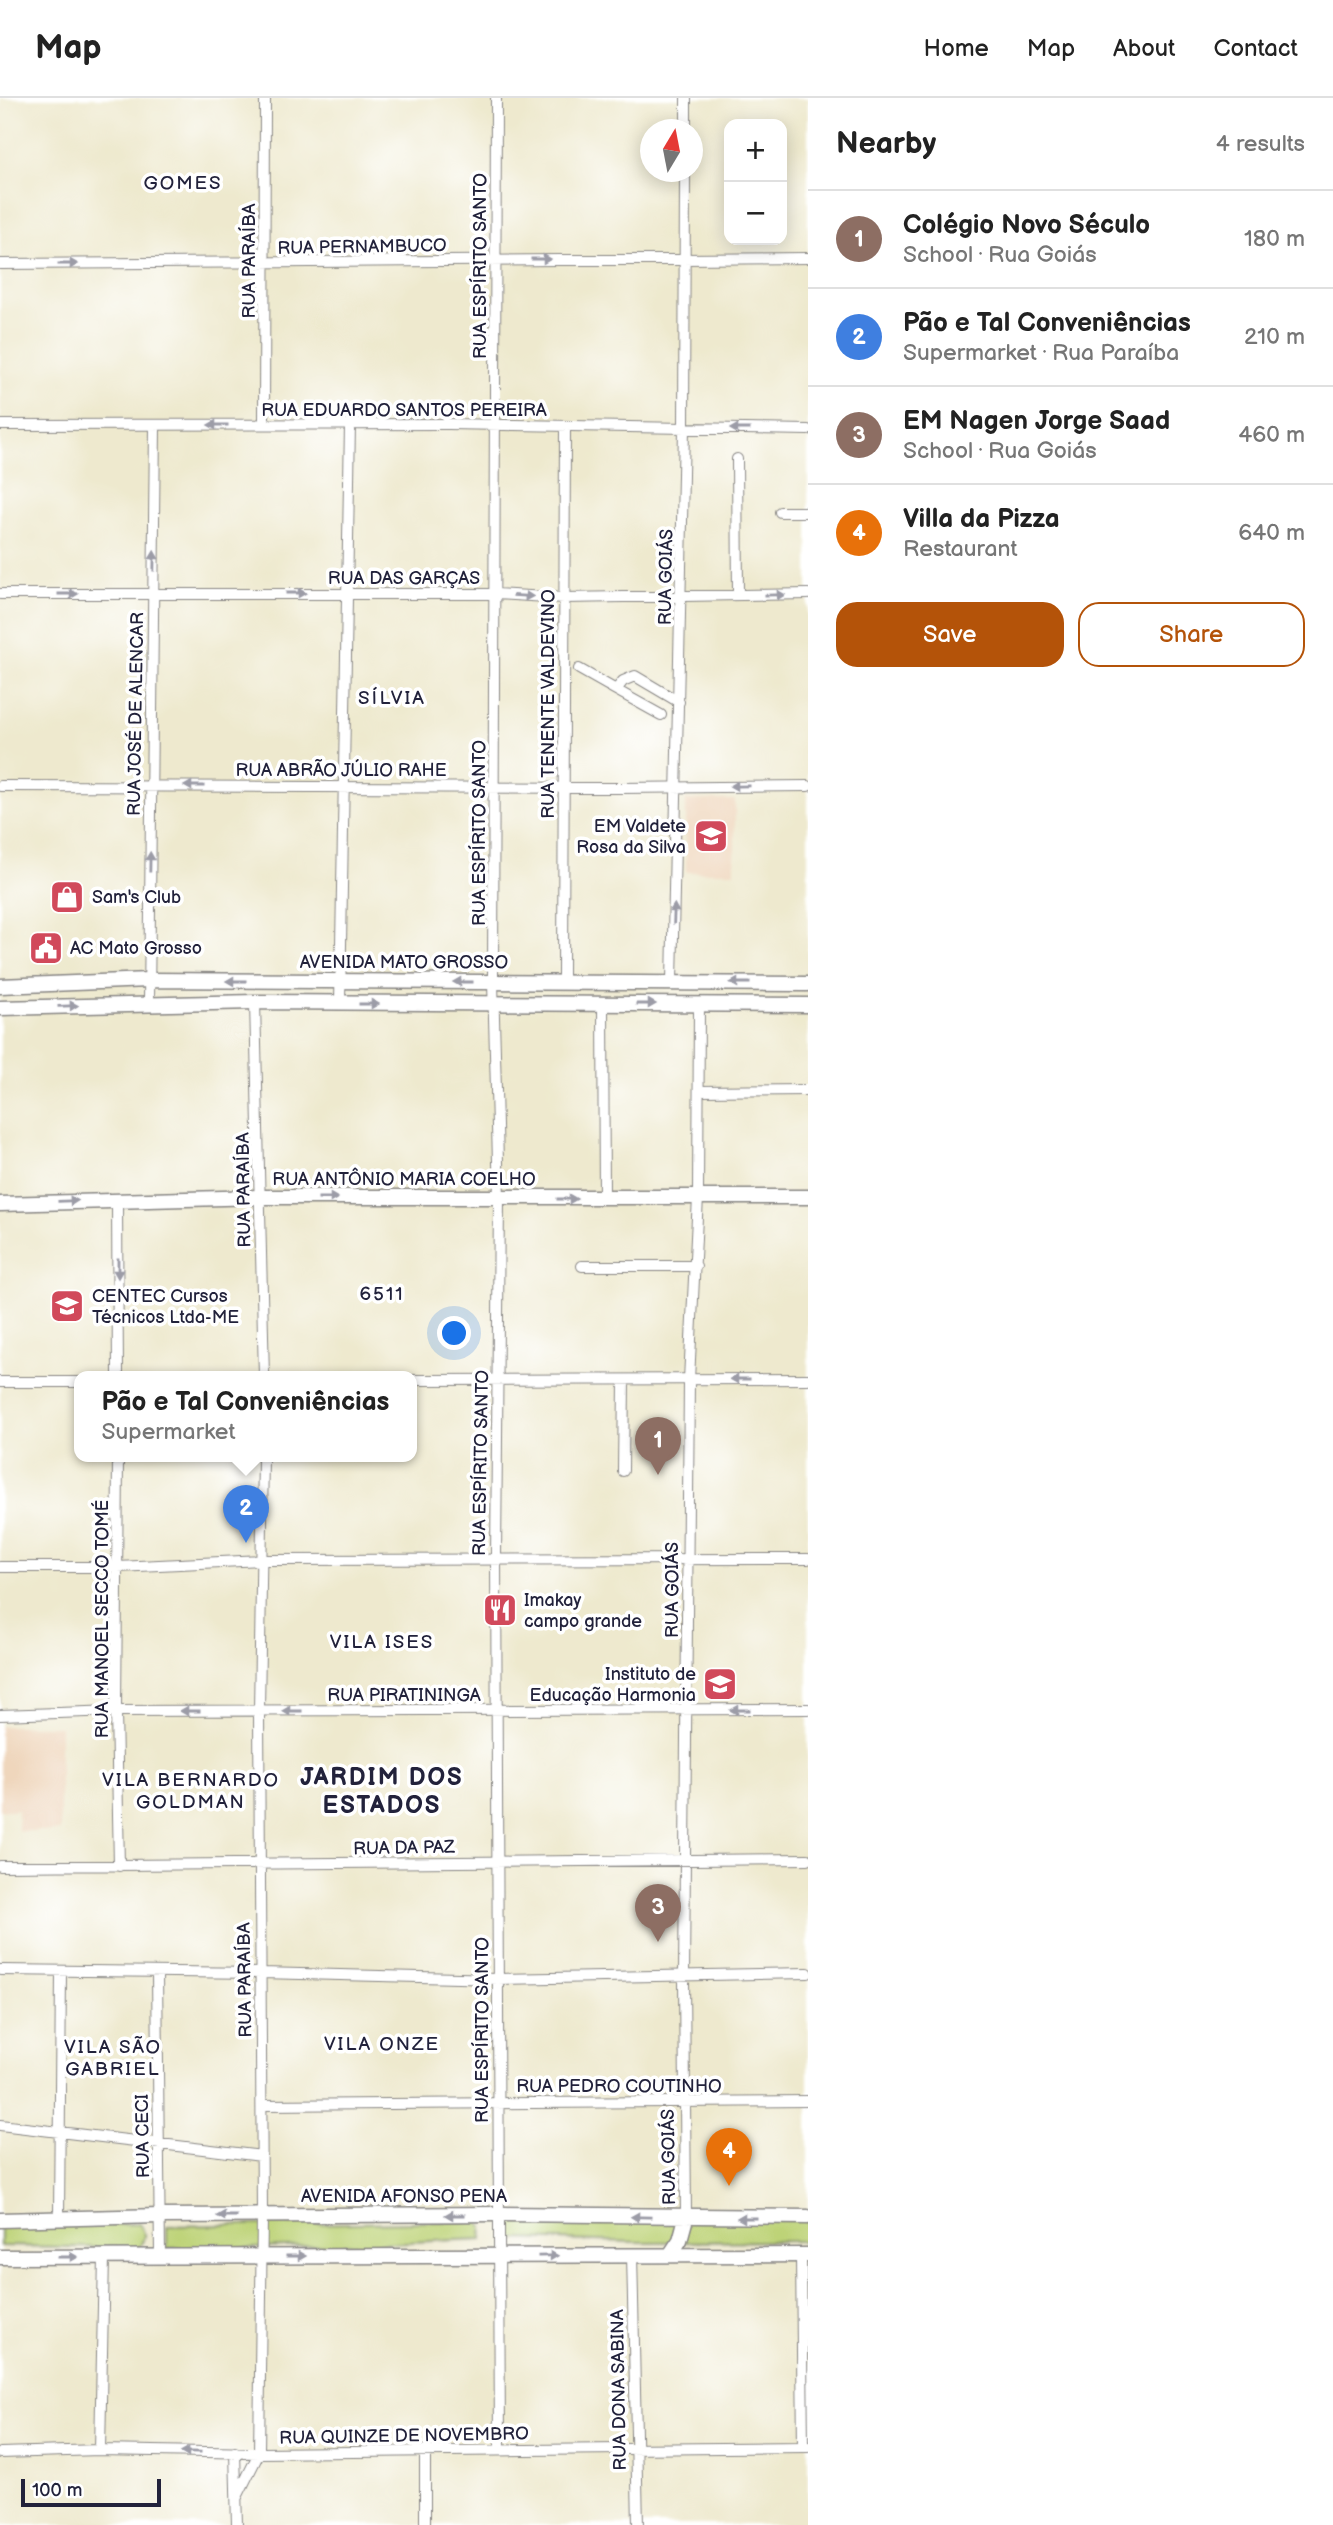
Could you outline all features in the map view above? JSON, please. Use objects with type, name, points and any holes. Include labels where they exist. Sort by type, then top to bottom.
[{"type":"main road","name":"AVENIDA MATO GROSSO","points":[[0,986],[149,980],[808,984]]},
{"type":"main road","points":[[678,982],[692,1004]]},
{"type":"main road","points":[[692,1004],[711,983]]},
{"type":"main road","points":[[0,1008],[255,1002],[808,1005]]},
{"type":"main road","name":"RUA ANTÔNIO MARIA COELHO","points":[[0,1204],[260,1198],[808,1197]]},
{"type":"main road","name":"AVENIDA AFONSO PENA","points":[[0,2220],[500,2214],[686,2218],[808,2217]]},
{"type":"main road","points":[[670,2255],[680,2240],[686,2218]]},
{"type":"main road","points":[[0,2257],[804,2255]]},
{"type":"street","name":"RUA PARAÍBA","points":[[264,424],[265,98]]},
{"type":"street","name":"RUA ESPÍRITO SANTO","points":[[496,98],[494,982],[499,1198],[496,1559],[500,2450]]},
{"type":"street","points":[[686,98],[686,119]]},
{"type":"street","name":"RUA GOIÁS","points":[[678,982],[685,182]]},
{"type":"street","name":"RUA PERNAMBUCO","points":[[0,264],[808,258]]},
{"type":"street","points":[[340,1003],[350,424]]},
{"type":"street","name":"RUA EDUARDO SANTOS PEREIRA","points":[[0,425],[350,424],[808,430]]},
{"type":"street","name":"RUA JOSÉ DE ALENCAR","points":[[149,1004],[155,425]]},
{"type":"street","name":"RUA TENENTE VALDEVINO","points":[[563,981],[565,427]]},
{"type":"street","points":[[737,459],[738,595]]},
{"type":"street","points":[[780,512],[808,512]]},
{"type":"street","name":"RUA DAS GARÇAS","points":[[0,594],[495,594],[564,598],[808,594]]},
{"type":"street","points":[[579,669],[661,715]]},
{"type":"street","points":[[616,690],[623,681],[635,676],[679,702]]},
{"type":"street","name":"RUA ABRÃO JÚLIO RAHE","points":[[0,786],[808,786]]},
{"type":"street","name":"RUA PARAÍBA","points":[[255,1002],[264,1371]]},
{"type":"street","points":[[603,1004],[604,1199]]},
{"type":"street","name":"RUA GOIÁS","points":[[686,2218],[684,1977],[689,1380],[696,1266],[699,1091],[692,1004]]},
{"type":"street","points":[[699,1091],[808,1090]]},
{"type":"street","points":[[117,1200],[118,1371]]},
{"type":"street","points":[[582,1266],[696,1266]]},
{"type":"street","points":[[417,1380],[808,1379]]},
{"type":"street","points":[[624,1380],[624,1471]]},
{"type":"street","points":[[0,1382],[74,1382]]},
{"type":"street","name":"RUA MANOEL SECCO TOMÉ","points":[[118,1462],[116,1712],[119,1866]]},
{"type":"street","name":"RUA PARAÍBA","points":[[237,2497],[259,2453],[262,2105],[258,1865],[263,1462]]},
{"type":"street","points":[[0,1567],[118,1567],[262,1560],[808,1559]]},
{"type":"street","name":"RUA PIRATININGA","points":[[0,1715],[116,1712],[808,1709]]},
{"type":"street","name":"RUA DA PAZ","points":[[0,1866],[808,1859]]},
{"type":"street","points":[[0,1970],[498,1979],[808,1973]]},
{"type":"street","points":[[59,2218],[61,1971]]},
{"type":"street","name":"RUA CECI","points":[[158,1972],[160,2257]]},
{"type":"street","name":"RUA PEDRO COUTINHO","points":[[262,2105],[808,2101]]},
{"type":"street","points":[[0,2125],[262,2156]]},
{"type":"street","name":"RUA DONA SABINA","points":[[632,2255],[638,2525]]},
{"type":"street","points":[[804,2255],[805,2447]]},
{"type":"street","points":[[100,2450],[104,2257]]},
{"type":"street","name":"RUA QUINZE DE NOVEMBRO","points":[[0,2453],[100,2450],[259,2453],[805,2447]]},
{"type":"street","points":[[425,2450],[425,2525]]},
{"type":"street","points":[[235,2452],[237,2525]]},
{"type":"shaded area","name":"EM Valdete Rosa da Silva","points":[[686,800],[735,800],[735,872],[686,872]]},
{"type":"shaded area","points":[[0,1726],[60,1726],[60,1831],[18,1831],[18,1810],[0,1810]]},
{"type":"green space","points":[[808,2219],[808,2241],[639,2242],[508,2239],[512,2222]]},
{"type":"green space","points":[[477,2221],[483,2226],[482,2239],[263,2248],[167,2248],[167,2226]]},
{"type":"green space","points":[[140,2224],[144,2236],[139,2248],[0,2246],[0,2225]]},
{"type":"place","name":"EM Valdete Rosa da Silva","points":[[711,836]]},
{"type":"place","name":"Sam's Club","points":[[67,897]]},
{"type":"place","name":"AC Mato Grosso","points":[[46,948]]},
{"type":"place","name":"CENTEC Cursos Técnicos Ltda-ME","points":[[67,1306]]},
{"type":"place","name":"Colégio Novo Século","points":[[658,1475]]},
{"type":"place","name":"Pão e Tal Conveniências","points":[[246,1543]]},
{"type":"place","name":"Imakay campo grande","points":[[500,1610]]},
{"type":"place","name":"Instituto de Educação Harmonia","points":[[720,1684]]},
{"type":"place","name":"EM Nagen Jorge Saad","points":[[658,1942]]},
{"type":"place","name":"Villa da Pizza","points":[[729,2186]]},
{"type":"district","name":"GOMES","points":[[183,183]]},
{"type":"district","name":"SÍLVIA","points":[[392,698]]},
{"type":"district","name":"6511","points":[[382,1294]]},
{"type":"district","name":"VILA ISES","points":[[382,1642]]},
{"type":"district","name":"VILA BERNARDO GOLDMAN","points":[[191,1791]]},
{"type":"district","name":"JARDIM DOS ESTADOS","points":[[382,1791]]},
{"type":"district","name":"VILA ONZE","points":[[382,2044]]},
{"type":"district","name":"VILA SÃO GABRIEL","points":[[113,2058]]}]
